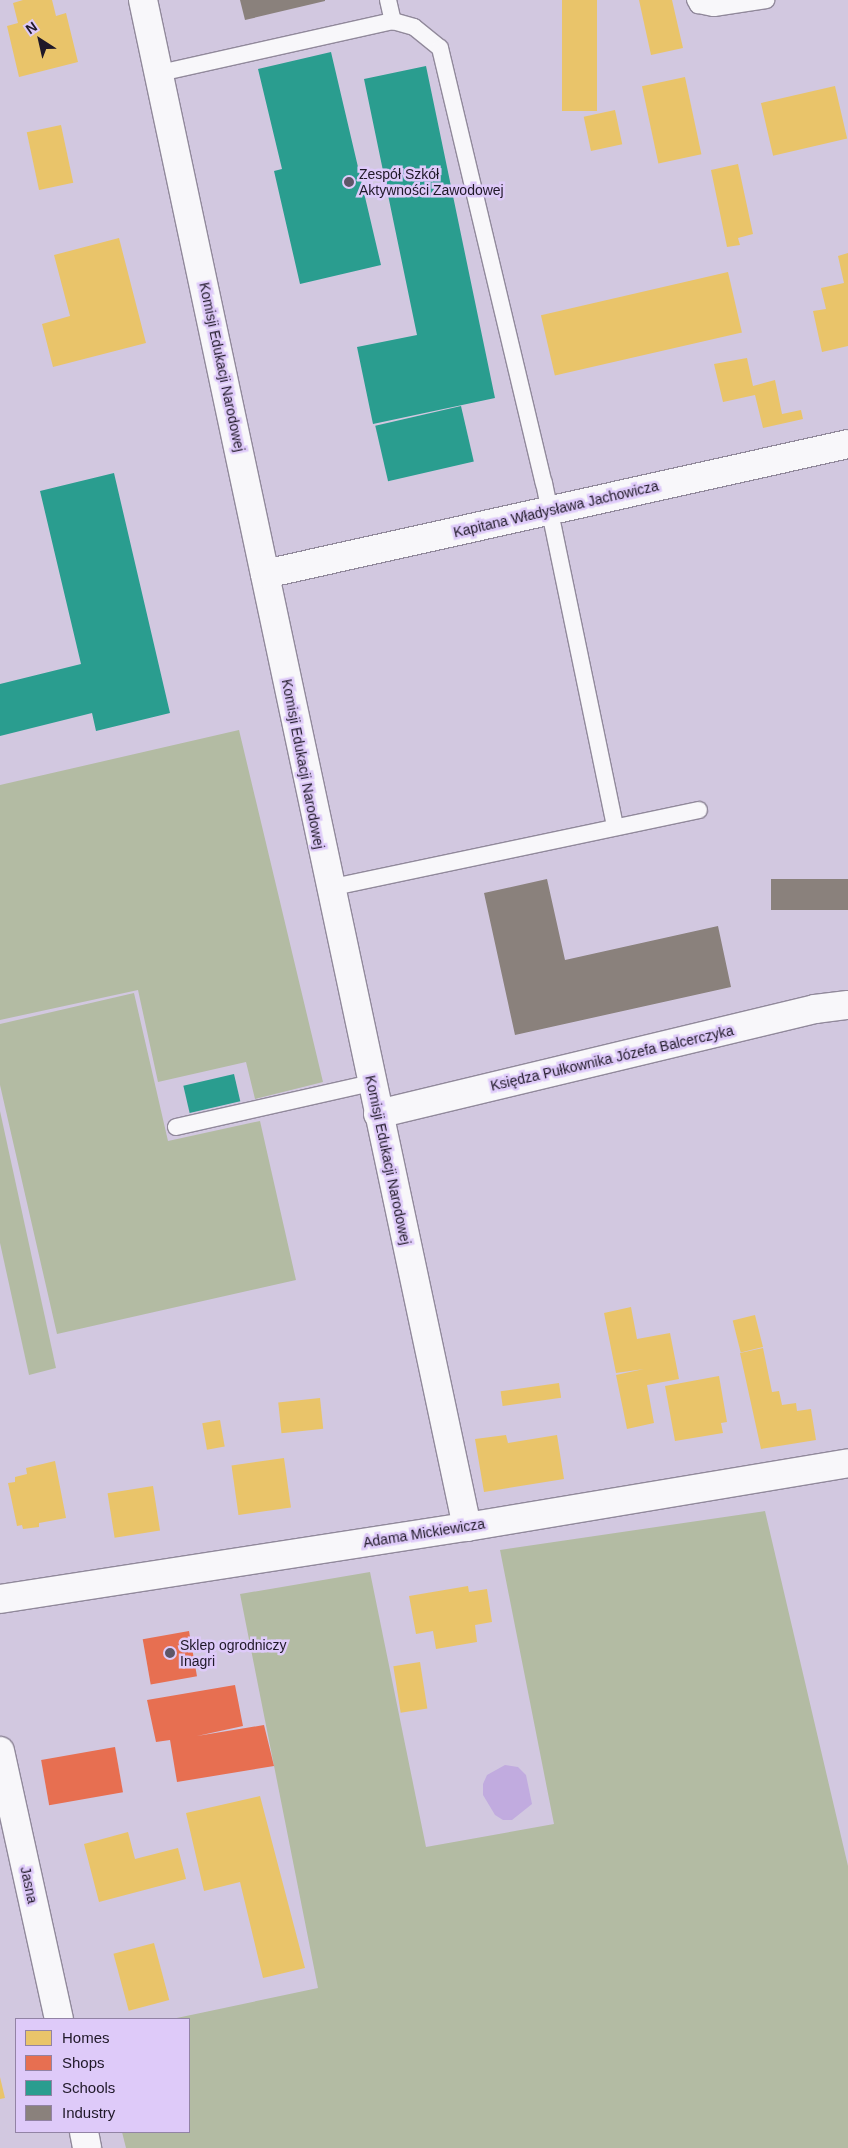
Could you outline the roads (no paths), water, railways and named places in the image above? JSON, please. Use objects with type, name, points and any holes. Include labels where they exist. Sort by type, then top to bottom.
[{"type":"street","name":"Komisji Edukacji Narodowej","points":[[143,0],[265,574],[329,888],[467,1527]]},
{"type":"street","name":"Kapitana Władysława Jachowicza","points":[[265,574],[848,444]]},
{"type":"street","name":"Księdza Pułkownika Józefa Balcerczyka","points":[[378,1114],[815,1009],[848,1005]]},
{"type":"street","name":"Adama Mickiewicza","points":[[0,1599],[467,1527],[848,1462]]},
{"type":"street","name":"Jasna","points":[[0,1751],[59,2018]]},
{"type":"street","points":[[84,2133],[87,2148]]},
{"type":"lane","points":[[388,0],[393,21]]},
{"type":"lane","points":[[695,0],[698,5],[714,8],[766,0]]},
{"type":"lane","points":[[160,73],[393,21],[414,28],[440,48],[550,510],[615,827]]},
{"type":"lane","points":[[329,888],[699,810]]},
{"type":"lane","points":[[176,1127],[371,1082]]},
{"type":"place","name":"Zespół Szkół Aktywności Zawodowej","points":[[349,182]]},
{"type":"place","name":"Sklep ogrodniczy Inagri","points":[[170,1653]]}]
